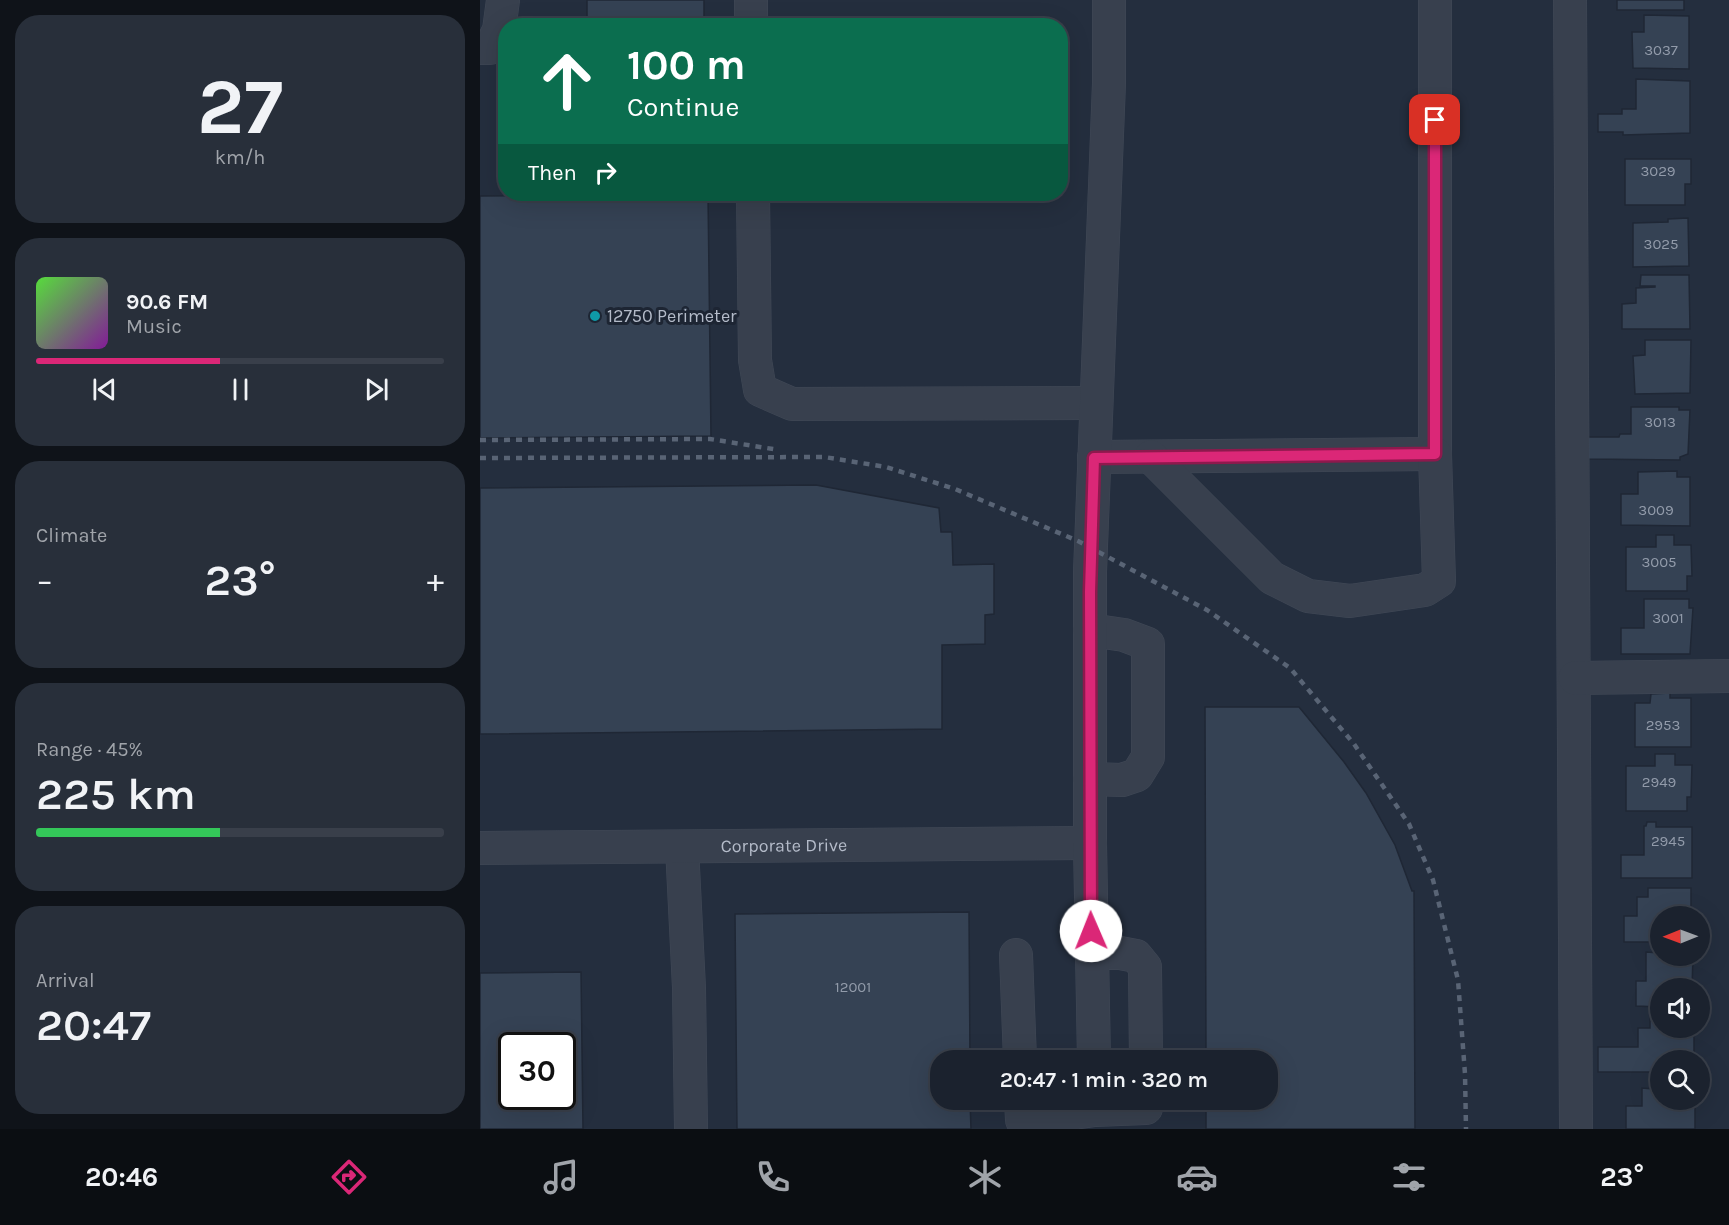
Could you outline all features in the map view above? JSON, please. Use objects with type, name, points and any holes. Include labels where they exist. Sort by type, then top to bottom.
[{"type":"street","points":[[501,18],[503,0]]},
{"type":"street","points":[[751,0],[751,18]]},
{"type":"street","points":[[1094,1050],[1090,843],[1090,572],[1109,83],[1109,0]]},
{"type":"street","points":[[1151,457],[1272,578],[1308,596],[1350,601],[1425,590],[1439,581],[1435,454],[1435,0]]},
{"type":"street","points":[[1570,0],[1576,1129]]},
{"type":"street","points":[[492,49],[498,33]]},
{"type":"street","points":[[753,201],[755,360],[760,390],[792,404],[1096,403]]},
{"type":"street","points":[[1094,458],[1435,454]]},
{"type":"street","points":[[1090,630],[1124,635],[1148,644],[1148,757],[1137,775],[1122,780],[1090,779]]},
{"type":"street","points":[[1575,678],[1729,676]]},
{"type":"street","name":"Corporate Drive","points":[[480,848],[1090,843]]},
{"type":"street","points":[[682,847],[691,1129]]},
{"type":"street","points":[[1092,953],[1120,953],[1136,956],[1145,967],[1146,1050]]},
{"type":"street","points":[[1016,955],[1020,1050]]},
{"type":"street","points":[[1022,1110],[1022,1119],[1095,1113],[1146,1112]]},
{"type":"building","points":[[587,0],[704,0],[704,18],[587,18]]},
{"type":"building","points":[[1617,0],[1684,0],[1684,10],[1617,10]]},
{"type":"building","points":[[1644,15],[1689,16],[1689,69],[1633,68],[1632,32],[1644,32]]},
{"type":"building","points":[[1636,79],[1690,81],[1690,133],[1623,135],[1623,132],[1598,132],[1598,114],[1622,114],[1622,109],[1636,109]]},
{"type":"building","points":[[1625,159],[1691,159],[1691,184],[1685,184],[1685,205],[1625,205]]},
{"type":"building","name":"12750 Perimeter","points":[[480,196],[498,196],[498,201],[708,201],[711,436],[480,438]]},
{"type":"building","points":[[1688,218],[1689,266],[1633,267],[1633,223],[1668,222],[1668,219]]},
{"type":"building","points":[[1641,275],[1689,275],[1690,329],[1622,329],[1622,304],[1636,303],[1636,288],[1655,287],[1640,286]]},
{"type":"building","points":[[1645,340],[1691,340],[1690,393],[1635,394],[1633,356],[1645,355]]},
{"type":"building","points":[[1631,407],[1679,407],[1679,410],[1690,410],[1688,454],[1680,457],[1680,460],[1588,459],[1588,437],[1619,437],[1620,434],[1631,434]]},
{"type":"building","points":[[1677,471],[1677,477],[1690,477],[1690,526],[1621,525],[1621,494],[1638,494],[1638,472]]},
{"type":"building","points":[[816,485],[939,508],[941,532],[952,532],[953,565],[994,564],[994,614],[985,615],[985,644],[942,645],[942,729],[480,734],[480,488]]},
{"type":"building","points":[[1656,535],[1674,535],[1674,545],[1691,545],[1692,576],[1687,576],[1687,591],[1626,591],[1626,547],[1656,547]]},
{"type":"building","points":[[1644,599],[1689,599],[1689,608],[1693,608],[1690,654],[1621,654],[1621,628],[1644,628]]},
{"type":"building","points":[[1670,693],[1670,698],[1691,698],[1691,747],[1635,747],[1635,703],[1650,703],[1651,694]]},
{"type":"building","points":[[1205,707],[1299,707],[1366,793],[1395,845],[1412,891],[1414,891],[1415,1129],[1206,1129],[1206,1110],[1278,1110],[1278,1050],[1206,1050]]},
{"type":"building","points":[[1655,754],[1675,754],[1675,765],[1692,765],[1691,797],[1687,797],[1687,811],[1626,811],[1626,766],[1655,766]]},
{"type":"building","points":[[1647,822],[1656,822],[1656,827],[1692,827],[1692,878],[1621,878],[1621,855],[1644,855],[1644,826]]},
{"type":"building","points":[[1648,888],[1691,888],[1691,906],[1650,906],[1650,942],[1624,942],[1624,916],[1637,916],[1637,897],[1648,897]]},
{"type":"building","points":[[969,912],[970,1050],[930,1050],[930,1110],[970,1110],[971,1129],[737,1129],[735,914]]},
{"type":"building","points":[[1646,952],[1650,952],[1650,966],[1693,966],[1692,978],[1650,978],[1650,1007],[1636,1006],[1636,981],[1646,981]]},
{"type":"building","points":[[581,972],[583,1129],[480,1129],[480,973]]},
{"type":"building","points":[[1638,1028],[1650,1028],[1650,1038],[1694,1038],[1694,1050],[1650,1050],[1650,1072],[1598,1072],[1598,1047],[1638,1047]]},
{"type":"building","points":[[1642,1088],[1650,1089],[1650,1110],[1695,1110],[1695,1129],[1626,1129],[1626,1106],[1642,1106]]},
{"type":"railway","points":[[480,440],[710,439],[779,450]]},
{"type":"railway","points":[[480,458],[824,457],[886,467],[955,489],[1078,541],[1207,610],[1290,668],[1354,744],[1409,824],[1433,880],[1458,980],[1465,1074],[1466,1129]]},
{"type":"place","name":"12750 Perimeter","points":[[595,316]]},
{"type":"route","points":[[1091,931],[1090,560],[1094,458],[1435,454],[1435,120]]}]
